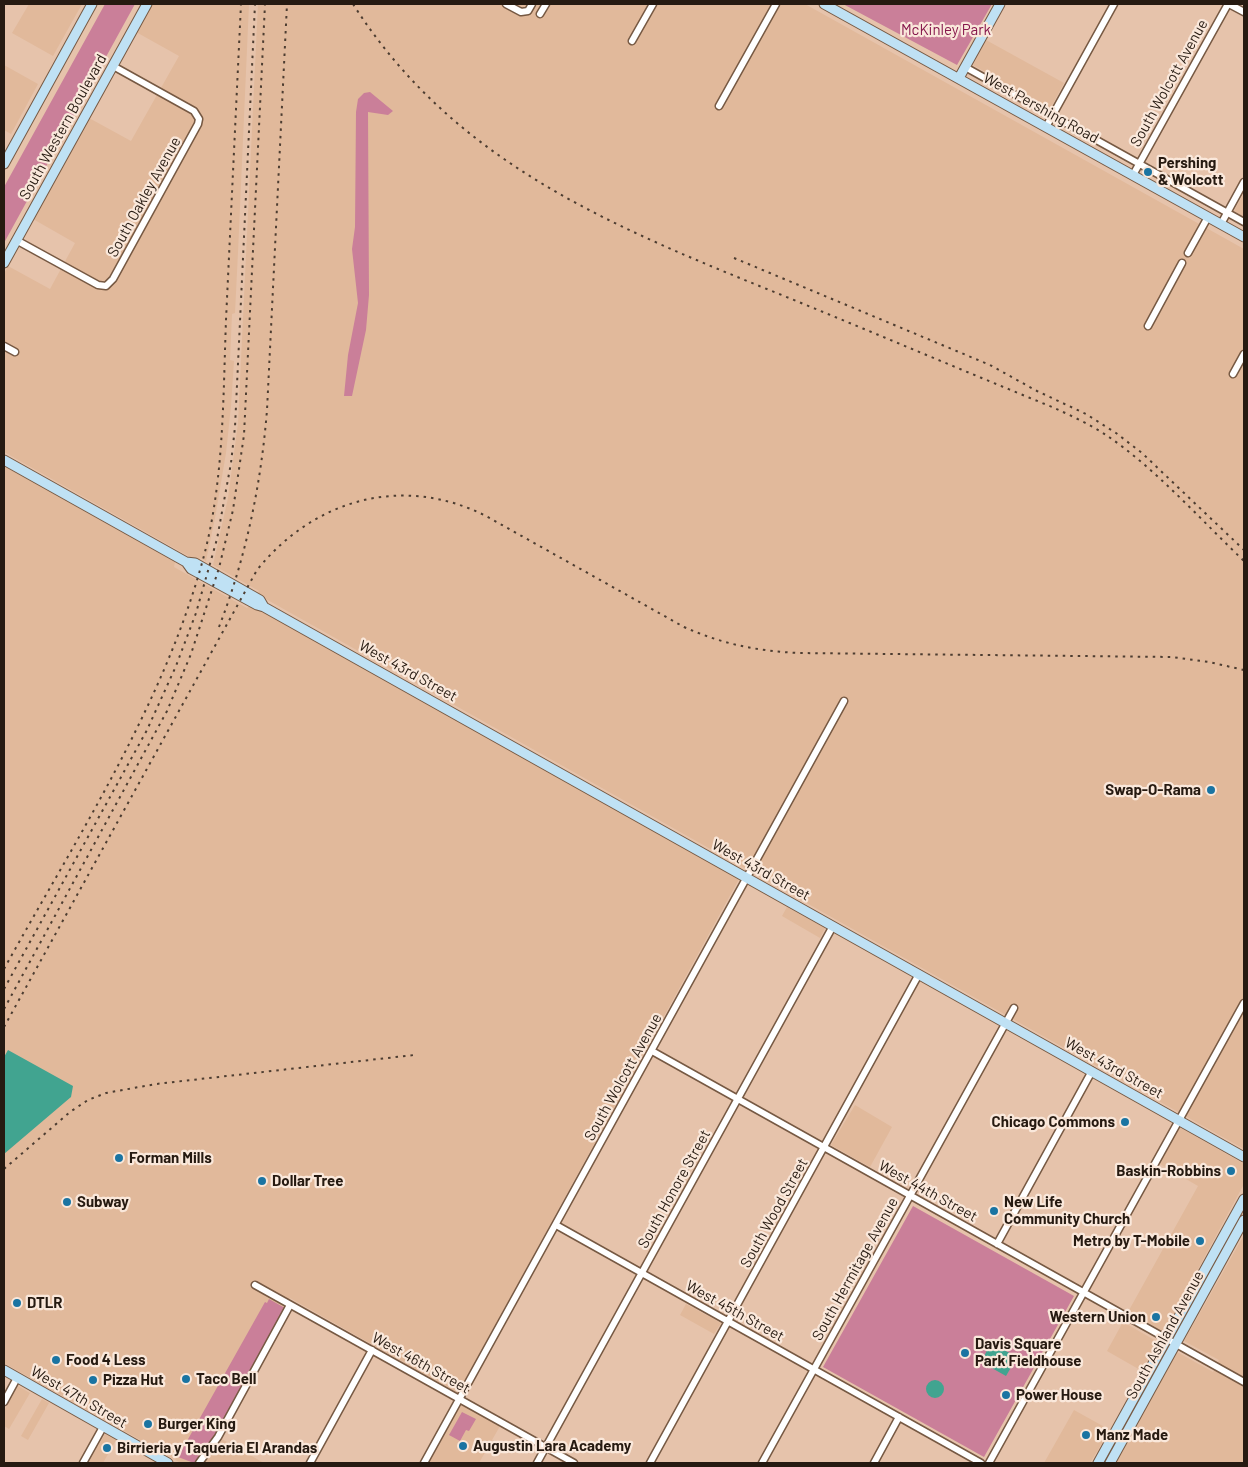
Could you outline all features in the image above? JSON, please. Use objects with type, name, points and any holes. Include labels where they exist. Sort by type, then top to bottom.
[{"type":"street","points":[[4,164],[92,4]]},
{"type":"street","name":"South Western Boulevard","points":[[4,263],[147,4]]},
{"type":"street","points":[[506,4],[521,12],[528,11],[532,4]]},
{"type":"street","points":[[632,41],[653,4]]},
{"type":"street","points":[[719,106],[776,4]]},
{"type":"street","points":[[959,78],[1000,4]]},
{"type":"street","points":[[1046,127],[1114,4]]},
{"type":"street","points":[[1228,4],[1244,12]]},
{"type":"street","name":"South Wolcott Avenue","points":[[1133,175],[1228,4]]},
{"type":"street","points":[[540,14],[543,5]]},
{"type":"street","name":"West Pershing Road","points":[[830,5],[1244,237]]},
{"type":"street","name":"South Oakley Avenue","points":[[16,240],[98,286],[106,286],[113,279],[166,184],[199,119],[194,111],[113,66]]},
{"type":"street","name":"West Pershing Road","points":[[965,67],[1244,222]]},
{"type":"street","points":[[1221,224],[1244,182]]},
{"type":"street","points":[[1188,253],[1208,217]]},
{"type":"street","points":[[1148,326],[1182,263]]},
{"type":"street","points":[[4,346],[15,352]]},
{"type":"street","points":[[1233,374],[1244,354]]},
{"type":"street","name":"West 43rd Street","points":[[4,460],[186,562],[195,563],[236,586],[260,600],[264,607],[1244,1157]]},
{"type":"street","name":"South Wolcott Avenue","points":[[424,1463],[844,701]]},
{"type":"street","name":"South Honore Street","points":[[537,1463],[833,926]]},
{"type":"street","name":"South Wood Street","points":[[650,1463],[920,974]]},
{"type":"street","points":[[989,1463],[1244,1003]]},
{"type":"street","name":"South Hermitage Avenue","points":[[762,1463],[1014,1008]]},
{"type":"street","name":"West 44th Street","points":[[652,1051],[1244,1382]]},
{"type":"street","points":[[997,1244],[1092,1071]]},
{"type":"street","name":"South Ashland Avenue","points":[[1098,1463],[1244,1199]]},
{"type":"street","name":"South Ashland Avenue","points":[[1110,1463],[1244,1220]]},
{"type":"street","name":"West 45th Street","points":[[556,1224],[981,1463]]},
{"type":"street","name":"West 46th Street","points":[[255,1285],[574,1463]]},
{"type":"street","points":[[199,1463],[218,1437],[290,1305]]},
{"type":"street","points":[[310,1463],[372,1350]]},
{"type":"street","name":"West 47th Street","points":[[4,1370],[168,1463]]},
{"type":"street","points":[[4,1402],[18,1378]]},
{"type":"street","points":[[874,1463],[899,1418]]},
{"type":"street","points":[[83,1463],[103,1427]]},
{"type":"shaded area","points":[[29,4],[82,4],[53,56],[12,33]]},
{"type":"shaded area","points":[[152,4],[249,4],[235,313],[232,314],[230,360],[234,361],[231,406],[226,453],[215,518],[206,561],[200,558],[199,562],[4,452],[4,274],[8,266],[50,289],[75,243],[33,219],[89,118],[131,141],[179,56],[136,32]]},
{"type":"shaded area","points":[[258,4],[805,4],[1244,249],[1244,1149],[257,594],[259,591],[213,565],[228,498],[238,423]]},
{"type":"shaded area","points":[[986,40],[1064,83],[1050,109],[973,65]]},
{"type":"shaded area","points":[[4,65],[38,84],[11,134],[4,130]]},
{"type":"shaded area","points":[[1244,193],[1244,217],[1234,211]]},
{"type":"shaded area","points":[[4,466],[175,562],[174,567],[197,580],[247,608],[250,605],[739,879],[458,1393],[290,1298],[211,1441],[196,1463],[181,1463],[4,1363]]},
{"type":"shaded area","points":[[787,907],[825,928],[820,938],[782,916]]},
{"type":"shaded area","points":[[855,1105],[892,1127],[870,1167],[831,1145]]},
{"type":"shaded area","points":[[1179,1127],[1244,1164],[1244,1184],[1164,1332],[1128,1312],[1198,1186],[1160,1164]]},
{"type":"shaded area","points":[[1244,1235],[1244,1463],[1115,1463],[1177,1352],[1213,1372],[1219,1360],[1184,1341]]},
{"type":"shaded area","points":[[686,1304],[721,1323],[714,1334],[680,1315]]},
{"type":"shaded area","points":[[1123,1322],[1158,1342],[1142,1371],[1107,1351]]},
{"type":"shaded area","points":[[18,1386],[30,1393],[9,1429],[4,1426],[4,1411]]},
{"type":"shaded area","points":[[42,1399],[49,1403],[28,1440],[21,1436]]},
{"type":"shaded area","name":"Augustin Lara Academy","points":[[461,1404],[500,1426],[479,1463],[428,1463]]},
{"type":"shaded area","points":[[1074,1410],[1110,1430],[1090,1463],[1044,1463]]},
{"type":"shaded area","points":[[105,1434],[116,1440],[103,1463],[88,1463]]},
{"type":"shaded area","points":[[220,1438],[264,1463],[204,1463]]},
{"type":"green space","points":[[105,4],[135,4],[4,243],[4,187]]},
{"type":"green space","name":"McKinley Park","points":[[843,4],[992,4],[957,65]]},
{"type":"green space","points":[[370,92],[393,111],[388,115],[368,112],[369,295],[366,330],[352,396],[344,396],[348,355],[358,303],[352,249],[355,227],[356,112],[358,99],[364,93]]},
{"type":"green space","points":[[913,1206],[1074,1296],[984,1457],[823,1367]]},
{"type":"green space","points":[[1239,1217],[1234,1230],[1198,1296],[1203,1281]]},
{"type":"green space","points":[[269,1299],[285,1308],[211,1441],[194,1463],[178,1457],[265,1302],[267,1303]]},
{"type":"green space","points":[[1133,1407],[1136,1409],[1103,1463]]},
{"type":"green space","points":[[462,1412],[476,1419],[469,1431],[466,1430],[460,1441],[449,1435]]},
{"type":"water","points":[[8,1050],[73,1086],[71,1097],[4,1154],[4,1057]]},
{"type":"water","points":[[991,1343],[1017,1357],[1006,1376],[981,1362]]},
{"type":"water","points":[[931,1380],[939,1380],[944,1385],[942,1396],[931,1398],[926,1393],[926,1385]]},
{"type":"railway","points":[[4,969],[88,821],[141,720],[185,616],[202,563],[215,503],[221,442],[241,4]]},
{"type":"railway","points":[[4,989],[147,730],[176,666],[196,613],[217,539],[231,463],[235,427],[255,4]]},
{"type":"railway","points":[[4,1009],[167,711],[191,654],[219,568],[233,510],[244,435],[265,4]]},
{"type":"railway","points":[[219,627],[237,574],[251,520],[261,466],[267,410],[287,4]]},
{"type":"railway","points":[[353,4],[394,60],[441,109],[491,150],[546,186],[603,217],[664,246],[1052,407],[1086,423],[1106,435],[1142,463],[1244,561]]},
{"type":"railway","points":[[734,258],[990,365],[1037,391],[1086,414],[1116,433],[1142,453],[1244,550]]},
{"type":"railway","points":[[4,1027],[257,570],[280,546],[305,526],[333,511],[362,501],[392,496],[423,497],[455,503],[486,516],[684,627],[712,638],[754,648],[798,653],[1172,657],[1209,662],[1244,670]]},
{"type":"railway","points":[[4,1169],[70,1112],[88,1100],[106,1093],[156,1084],[414,1055]]},
{"type":"place","name":"Pershing & Wolcott","points":[[1148,172]]},
{"type":"place","name":"Swap-O-Rama","points":[[1211,790]]},
{"type":"place","name":"Chicago Commons","points":[[1125,1122]]},
{"type":"place","name":"Forman Mills","points":[[119,1158]]},
{"type":"place","name":"Baskin-Robbins","points":[[1231,1171]]},
{"type":"place","name":"Dollar Tree","points":[[262,1181]]},
{"type":"place","name":"Subway","points":[[67,1202]]},
{"type":"place","name":"New Life Community Church","points":[[994,1211]]},
{"type":"place","name":"Metro by T-Mobile","points":[[1200,1241]]},
{"type":"place","name":"DTLR","points":[[17,1303]]},
{"type":"place","name":"Western Union","points":[[1156,1317]]},
{"type":"place","name":"Davis Square Park Fieldhouse","points":[[965,1353]]},
{"type":"place","name":"Food 4 Less","points":[[56,1360]]},
{"type":"place","name":"Taco Bell","points":[[186,1379]]},
{"type":"place","name":"Pizza Hut","points":[[93,1380]]},
{"type":"place","name":"Power House","points":[[1006,1395]]},
{"type":"place","name":"Burger King","points":[[148,1424]]},
{"type":"place","name":"Manz Made","points":[[1086,1435]]},
{"type":"place","name":"Augustin Lara Academy","points":[[463,1446]]},
{"type":"place","name":"Birrieria y Taqueria El Arandas","points":[[107,1448]]}]
